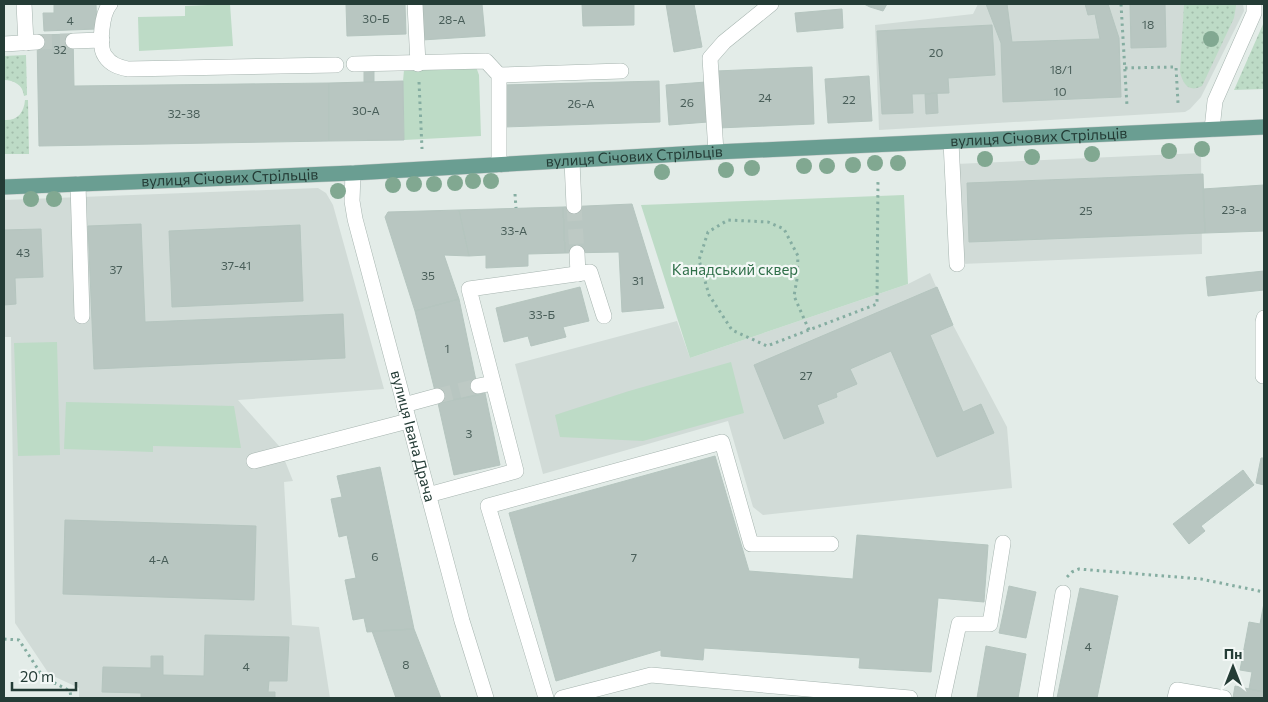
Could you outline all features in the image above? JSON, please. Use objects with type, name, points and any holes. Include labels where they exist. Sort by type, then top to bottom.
[{"type":"main road","name":"вулиця Січових Стрільців","points":[[4,187],[352,173],[716,152],[1264,127]]},
{"type":"street","points":[[4,44],[32,43],[24,4]]},
{"type":"street","points":[[110,4],[106,8],[103,18],[102,40],[104,55],[114,66],[128,69],[336,65]]},
{"type":"street","points":[[415,4],[418,64]]},
{"type":"street","points":[[716,152],[710,58],[724,42],[771,4]]},
{"type":"street","points":[[1212,129],[1215,101],[1254,13],[1254,4]]},
{"type":"street","points":[[73,41],[102,40]]},
{"type":"street","points":[[354,64],[486,61],[499,75],[499,165]]},
{"type":"street","points":[[499,75],[622,71]]},
{"type":"street","points":[[952,142],[957,264]]},
{"type":"street","points":[[572,161],[574,206]]},
{"type":"street","name":"вулиця Івана Драча","points":[[352,173],[354,219],[462,621],[486,698]]},
{"type":"street","points":[[78,184],[82,316]]},
{"type":"street","points":[[577,253],[578,274]]},
{"type":"street","points":[[428,494],[516,471],[469,289],[590,272],[604,316]]},
{"type":"street","points":[[1263,376],[1264,318]]},
{"type":"street","points":[[478,386],[493,383]]},
{"type":"street","points":[[404,405],[437,396]]},
{"type":"street","points":[[254,461],[408,421]]},
{"type":"street","points":[[546,698],[488,506],[722,442],[752,544],[831,544]]},
{"type":"street","points":[[943,698],[959,624],[990,624],[1003,542]]},
{"type":"street","points":[[1045,698],[1062,593]]},
{"type":"street","points":[[562,698],[651,675],[910,698]]},
{"type":"street","points":[[1176,698],[1177,690],[1224,698]]},
{"type":"path","points":[[1121,4],[1127,106]]},
{"type":"path","points":[[418,64],[422,149]]},
{"type":"path","points":[[1125,68],[1176,67],[1178,103]]},
{"type":"path","points":[[809,330],[794,296],[798,256],[784,229],[768,222],[728,220],[708,232],[699,260],[710,295],[732,330],[767,346],[809,330],[876,304],[878,179]]},
{"type":"path","points":[[516,194],[516,208]]},
{"type":"path","points":[[1062,593],[1066,579],[1072,572],[1079,569],[1202,579],[1264,592]]},
{"type":"path","points":[[4,639],[19,640],[43,677],[70,691],[71,698]]},
{"type":"shaded area","points":[[978,4],[1243,4],[1244,11],[1201,97],[1185,112],[879,130],[875,25],[973,14]]},
{"type":"shaded area","points":[[1201,153],[1202,254],[961,264],[956,164]]},
{"type":"shaded area","points":[[318,188],[326,193],[333,205],[384,389],[238,400],[279,446],[293,481],[284,482],[292,625],[319,627],[330,698],[79,698],[79,688],[49,674],[15,623],[11,337],[4,337],[4,200]]},
{"type":"shaded area","points":[[930,273],[953,325],[1007,427],[1012,488],[763,515],[753,507],[728,421],[543,474],[515,364],[677,321],[690,358],[908,284]]},
{"type":"green space","points":[[230,4],[233,46],[139,51],[138,17],[185,16],[185,6]]},
{"type":"green space","points":[[1184,4],[1236,4],[1234,18],[1202,86],[1197,88],[1187,86],[1180,72]]},
{"type":"green space","points":[[1264,22],[1264,89],[1234,90]]},
{"type":"green space","points":[[26,55],[27,95],[24,96],[22,89],[17,84],[4,80],[4,56]]},
{"type":"green space","points":[[475,64],[479,75],[481,136],[404,140],[404,70]]},
{"type":"green space","points":[[25,100],[28,100],[29,154],[4,154],[4,120],[16,118],[23,109]]},
{"type":"green space","name":"Канадський сквер","points":[[904,195],[908,284],[690,358],[641,205]]},
{"type":"green space","points":[[57,342],[60,455],[18,456],[14,343]]},
{"type":"green space","points":[[731,362],[744,413],[643,441],[560,437],[555,415],[629,391]]},
{"type":"green space","points":[[66,402],[234,406],[241,448],[153,446],[153,452],[64,449]]},
{"type":"building","points":[[54,4],[96,4],[97,29],[44,31],[43,13],[54,13]]},
{"type":"building","points":[[346,4],[405,4],[406,34],[347,36]]},
{"type":"building","points":[[420,4],[482,4],[485,36],[422,40]]},
{"type":"building","points":[[582,4],[634,4],[634,25],[583,26]]},
{"type":"building","points":[[666,4],[694,4],[702,47],[674,52]]},
{"type":"building","points":[[864,4],[887,4],[883,11]]},
{"type":"building","points":[[986,4],[1007,4],[1012,42],[1100,39],[1095,14],[1088,15],[1085,4],[1108,4],[1119,38],[1121,97],[1003,102],[1001,43]]},
{"type":"building","points":[[1130,4],[1165,4],[1166,47],[1131,48]]},
{"type":"building","points":[[842,9],[843,28],[797,32],[795,13]]},
{"type":"building","points":[[992,25],[995,75],[948,78],[949,93],[912,94],[913,113],[882,114],[877,31]]},
{"type":"building","points":[[73,34],[74,86],[329,83],[329,141],[39,146],[37,35]]},
{"type":"building","points":[[812,67],[814,124],[718,128],[716,71]]},
{"type":"building","points":[[364,69],[374,69],[374,82],[364,82]]},
{"type":"building","points":[[869,76],[872,121],[828,123],[825,79]]},
{"type":"building","points":[[403,81],[404,140],[329,141],[329,83]]},
{"type":"building","points":[[659,81],[660,122],[504,127],[503,85]]},
{"type":"building","points":[[706,82],[708,122],[669,125],[666,85]]},
{"type":"building","points":[[937,93],[938,113],[926,114],[925,94]]},
{"type":"building","points":[[1203,174],[1205,233],[969,242],[967,183]]},
{"type":"building","points":[[1264,185],[1264,231],[1205,233],[1203,189]]},
{"type":"building","points":[[632,204],[664,308],[622,312],[619,252],[565,253],[563,207]]},
{"type":"building","points":[[563,207],[565,253],[528,254],[528,266],[486,268],[486,255],[469,256],[459,210]]},
{"type":"building","points":[[459,210],[469,256],[444,255],[459,299],[415,311],[385,217],[388,212]]},
{"type":"building","points":[[141,224],[145,322],[343,314],[345,358],[94,369],[88,226]]},
{"type":"building","points":[[300,225],[303,301],[172,307],[169,231]]},
{"type":"building","points":[[41,229],[43,277],[15,278],[16,304],[4,305],[4,230]]},
{"type":"building","points":[[1264,271],[1264,290],[1208,296],[1206,277]]},
{"type":"building","points":[[580,287],[589,321],[563,327],[566,337],[531,346],[528,336],[504,342],[496,308]]},
{"type":"building","points":[[937,287],[953,325],[930,335],[963,412],[981,404],[994,433],[937,457],[891,351],[850,369],[857,384],[836,393],[837,397],[817,405],[824,423],[784,439],[754,365]]},
{"type":"building","points":[[459,299],[479,395],[438,403],[415,311]]},
{"type":"building","points":[[485,393],[500,465],[454,475],[438,403]]},
{"type":"building","points":[[715,456],[749,571],[853,579],[857,535],[988,545],[984,602],[938,598],[931,672],[859,668],[860,658],[704,648],[703,660],[661,656],[661,650],[556,681],[509,513]]},
{"type":"building","points":[[1261,458],[1264,458],[1264,485],[1256,483]]},
{"type":"building","points":[[380,467],[414,629],[367,632],[364,618],[353,620],[345,580],[356,578],[347,535],[339,537],[331,499],[342,497],[337,476]]},
{"type":"building","points":[[1243,470],[1254,485],[1201,526],[1205,531],[1189,544],[1173,524]]},
{"type":"building","points":[[65,520],[256,526],[254,600],[63,594]]},
{"type":"building","points":[[1009,586],[1036,592],[1026,638],[999,633]]},
{"type":"building","points":[[1080,588],[1118,596],[1097,698],[1057,698]]},
{"type":"building","points":[[1264,603],[1264,692],[1249,689],[1252,672],[1240,670],[1249,622],[1260,624]]},
{"type":"building","points":[[414,629],[441,698],[396,698],[372,631]]},
{"type":"building","points":[[205,635],[289,637],[287,681],[269,681],[268,692],[275,692],[275,698],[141,698],[141,693],[102,692],[103,667],[151,668],[151,656],[163,656],[163,675],[204,676]]},
{"type":"building","points":[[986,646],[1026,654],[1018,698],[977,698]]},
{"type":"building","points":[[1235,686],[1264,692],[1264,698],[1233,698]]},
{"type":"tunnel","points":[[37,42],[73,41]]},
{"type":"tunnel","points":[[574,206],[577,253]]},
{"type":"tunnel","points":[[437,396],[478,386]]}]
